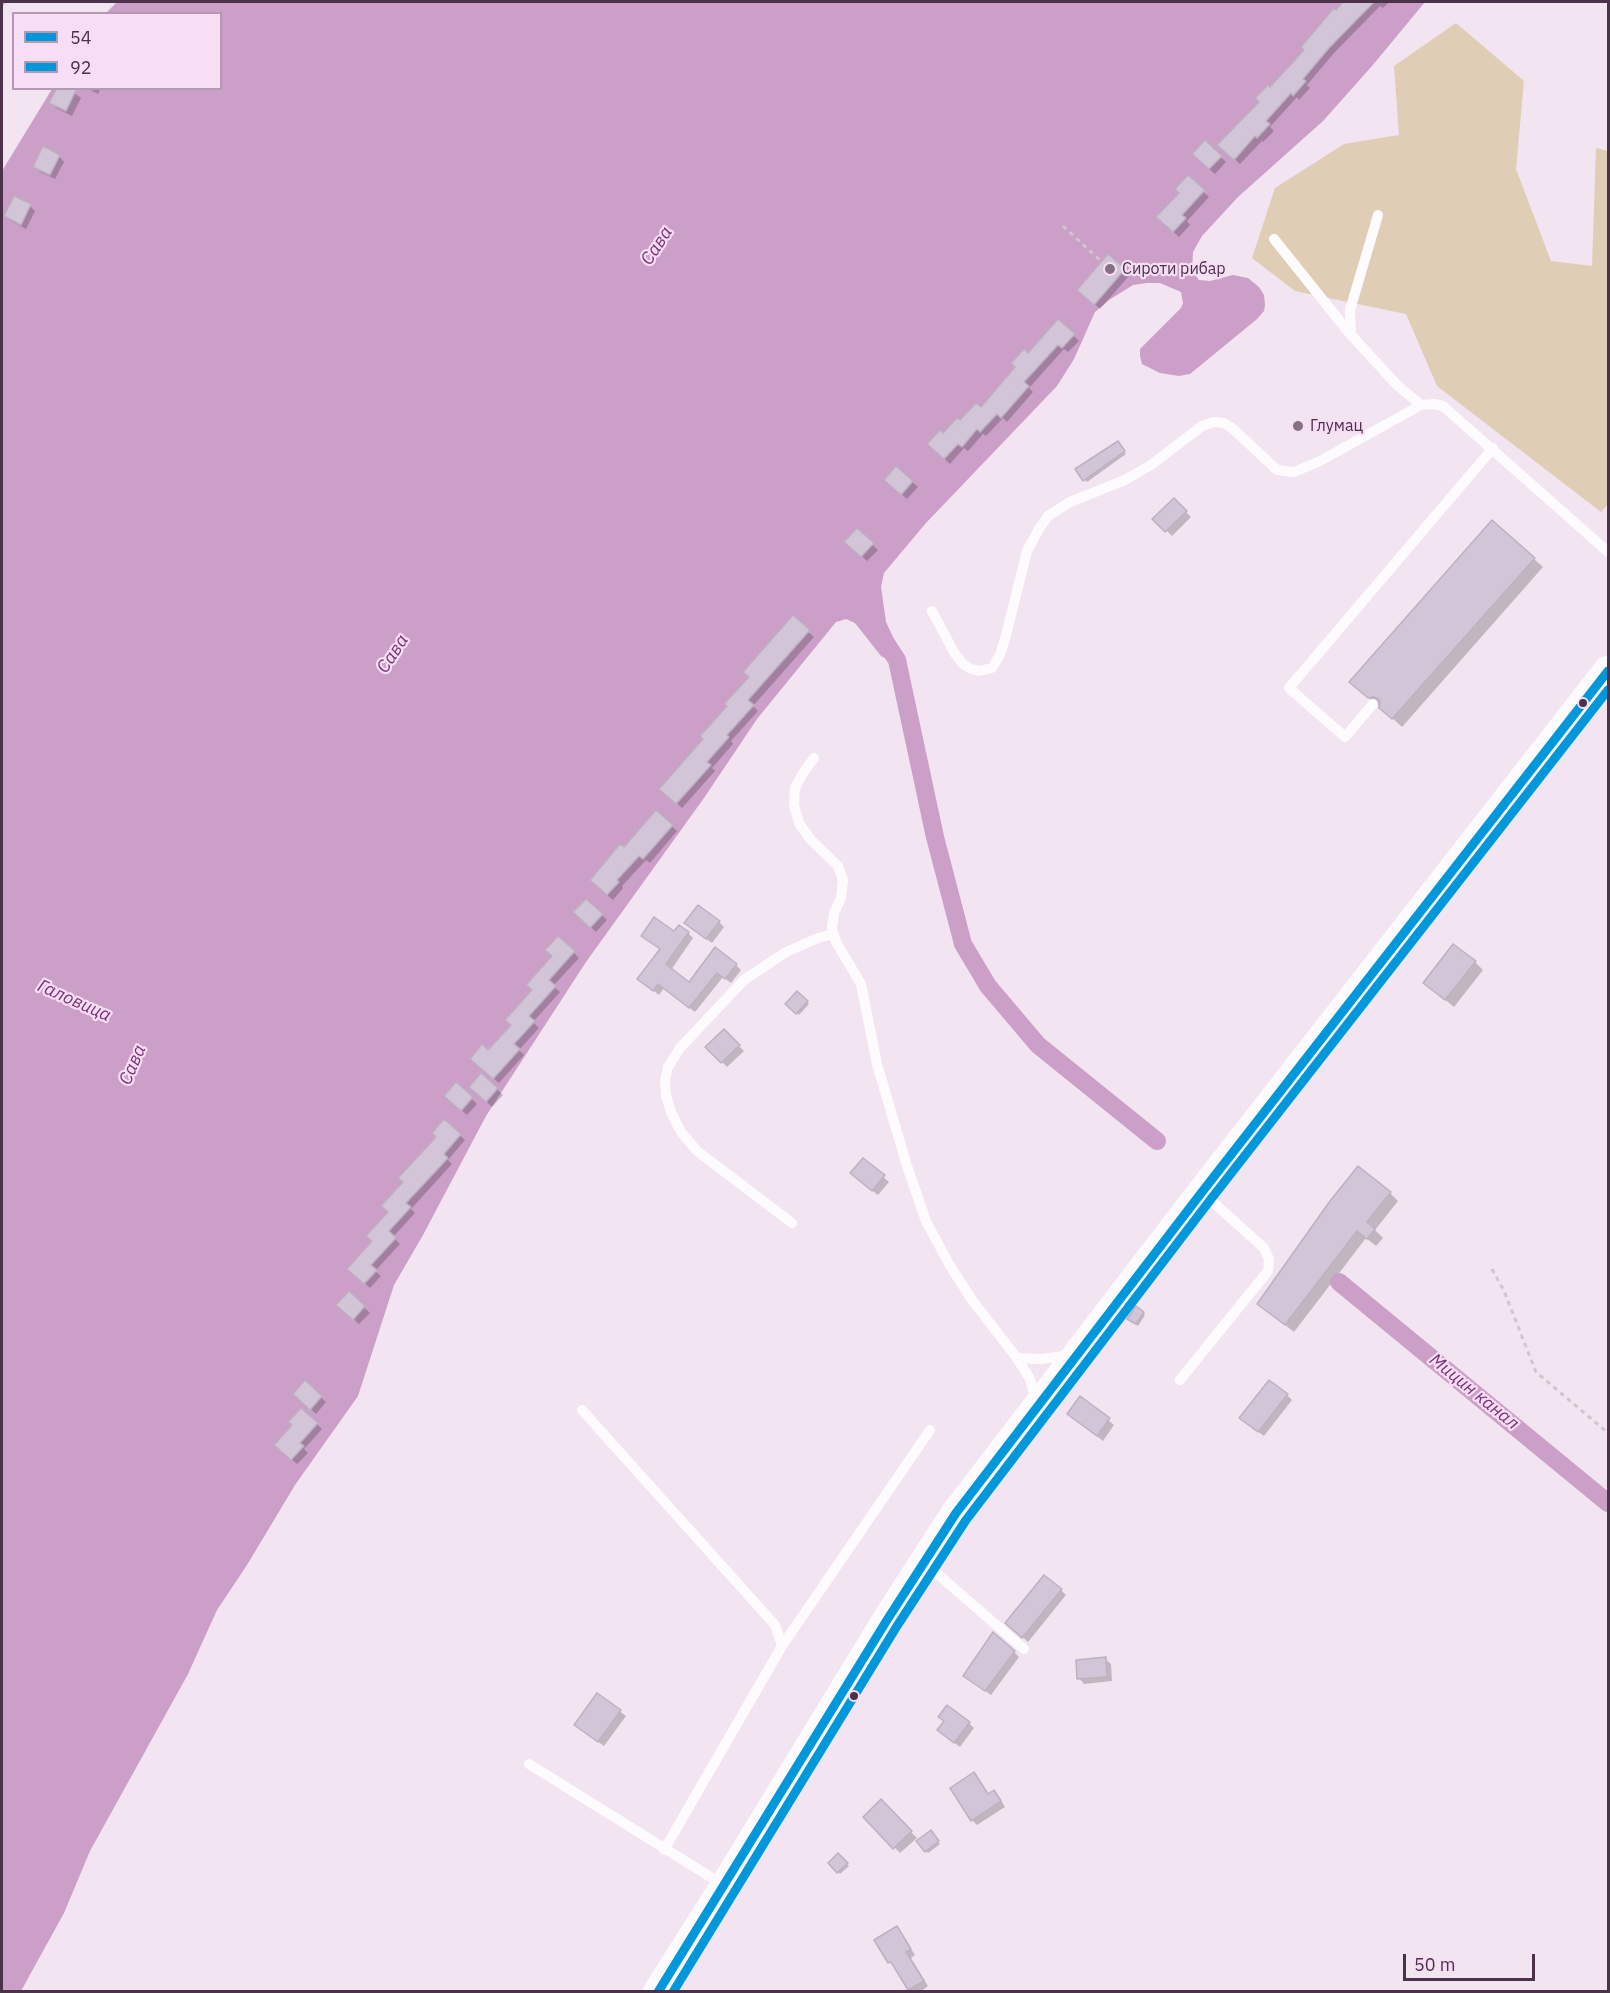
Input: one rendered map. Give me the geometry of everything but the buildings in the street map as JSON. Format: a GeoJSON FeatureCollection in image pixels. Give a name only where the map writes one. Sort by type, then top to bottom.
{"type":"FeatureCollection","features":[{"type":"Feature","properties":{"kind":"street"},"geometry":{"type":"LineString","coordinates":[[658,1992],[886,1620],[956,1513],[1202,1192],[1608,671]]}},
{"type":"Feature","properties":{"kind":"lane"},"geometry":{"type":"LineString","coordinates":[[1351,335],[1350,310],[1378,215]]}},
{"type":"Feature","properties":{"kind":"lane"},"geometry":{"type":"LineString","coordinates":[[1274,239],[1351,335],[1397,385],[1421,405]]}},
{"type":"Feature","properties":{"kind":"lane"},"geometry":{"type":"LineString","coordinates":[[932,611],[955,654],[963,664],[980,671],[992,668],[997,662],[1006,635],[1028,551],[1048,516],[1070,502],[1125,480],[1151,465],[1202,426],[1214,422],[1224,423],[1232,428],[1277,470],[1294,472],[1320,461],[1421,405],[1443,406],[1608,552]]}},
{"type":"Feature","properties":{"kind":"lane"},"geometry":{"type":"LineString","coordinates":[[1373,704],[1345,737],[1289,688],[1493,448]]}},
{"type":"Feature","properties":{"kind":"lane"},"geometry":{"type":"LineString","coordinates":[[814,758],[795,788],[794,805],[798,823],[838,866],[843,880],[841,898],[834,913],[832,928],[861,984],[877,1065],[926,1221],[972,1300],[1017,1358],[1030,1379],[1038,1406]]}},
{"type":"Feature","properties":{"kind":"lane"},"geometry":{"type":"LineString","coordinates":[[792,1222],[697,1151],[681,1132],[671,1112],[665,1080],[668,1067],[680,1048],[744,980],[786,952],[818,938],[834,934]]}},
{"type":"Feature","properties":{"kind":"lane"},"geometry":{"type":"LineString","coordinates":[[1180,1380],[1268,1271],[1269,1259],[1264,1248],[1202,1192]]}},
{"type":"Feature","properties":{"kind":"lane"},"geometry":{"type":"LineString","coordinates":[[1017,1358],[1041,1359],[1077,1354]]}},
{"type":"Feature","properties":{"kind":"lane"},"geometry":{"type":"LineString","coordinates":[[582,1410],[775,1625],[783,1646]]}},
{"type":"Feature","properties":{"kind":"lane"},"geometry":{"type":"LineString","coordinates":[[664,1850],[783,1646],[930,1430]]}},
{"type":"Feature","properties":{"kind":"lane"},"geometry":{"type":"LineString","coordinates":[[924,1562],[1024,1649]]}},
{"type":"Feature","properties":{"kind":"lane"},"geometry":{"type":"LineString","coordinates":[[529,1764],[725,1886]]}},
{"type":"Feature","properties":{"kind":"path"},"geometry":{"type":"LineString","coordinates":[[2,5],[5,2]]}},
{"type":"Feature","properties":{"kind":"path"},"geometry":{"type":"LineString","coordinates":[[1064,226],[1101,261]]}},
{"type":"Feature","properties":{"kind":"path"},"geometry":{"type":"LineString","coordinates":[[1492,1269],[1504,1291],[1536,1371],[1608,1433]]}},
{"type":"Feature","properties":{"kind":"shaded area"},"geometry":{"type":"Polygon","coordinates":[[[1456,23],[1524,81],[1516,169],[1551,261],[1592,266],[1596,148],[1608,151],[1608,504],[1601,512],[1437,386],[1406,314],[1295,291],[1252,258],[1275,188],[1344,144],[1399,135],[1394,66],[1456,23]]]}},
{"type":"Feature","properties":{"kind":"water"},"geometry":{"type":"Polygon","coordinates":[[[117,2],[1425,2],[1323,121],[1238,197],[1202,236],[1193,252],[1192,271],[1199,280],[1210,281],[1233,275],[1248,278],[1259,287],[1264,295],[1265,305],[1264,311],[1257,319],[1190,374],[1179,376],[1160,373],[1142,364],[1140,349],[1181,308],[1183,303],[1181,292],[1160,283],[1147,283],[1133,285],[1109,300],[1095,312],[1074,359],[1057,386],[926,523],[884,573],[881,587],[886,622],[898,653],[897,660],[893,662],[881,656],[855,623],[846,619],[836,622],[757,719],[704,798],[586,962],[486,1116],[394,1285],[358,1396],[295,1485],[217,1610],[188,1674],[90,1851],[64,1913],[21,1991],[2,1992],[2,171],[51,90],[222,90],[222,12],[107,12],[117,2]]]}},
{"type":"Feature","properties":{"kind":"waterway"},"geometry":{"type":"LineString","coordinates":[[884,640],[897,660],[935,837],[963,944],[988,986],[1038,1045],[1157,1141]]}},
{"type":"Feature","properties":{"kind":"waterway","name":"Мицин канал"},"geometry":{"type":"LineString","coordinates":[[1339,1282],[1608,1503]]}},
{"type":"Feature","properties":{"kind":"transit line","name":"54"},"geometry":{"type":"LineString","coordinates":[[658,1992],[887,1620],[956,1513],[1202,1192],[1608,671]]}},
{"type":"Feature","properties":{"kind":"transit line","name":"92"},"geometry":{"type":"LineString","coordinates":[[673,1992],[897,1626],[966,1520],[1211,1199],[1608,690]]}},
{"type":"Feature","properties":{"kind":"place","name":"Сироти рибар"},"geometry":{"type":"Point","coordinates":[1110,269]}},
{"type":"Feature","properties":{"kind":"place","name":"Глумац"},"geometry":{"type":"Point","coordinates":[1298,426]}},
{"type":"Feature","properties":{"kind":"water label","name":"Сава"},"geometry":{"type":"Point","coordinates":[657,246]}},
{"type":"Feature","properties":{"kind":"water label","name":"Сава"},"geometry":{"type":"Point","coordinates":[393,654]}},
{"type":"Feature","properties":{"kind":"water label","name":"Галовица"},"geometry":{"type":"Point","coordinates":[74,1001]}},
{"type":"Feature","properties":{"kind":"water label","name":"Сава"},"geometry":{"type":"Point","coordinates":[133,1065]}}]}
